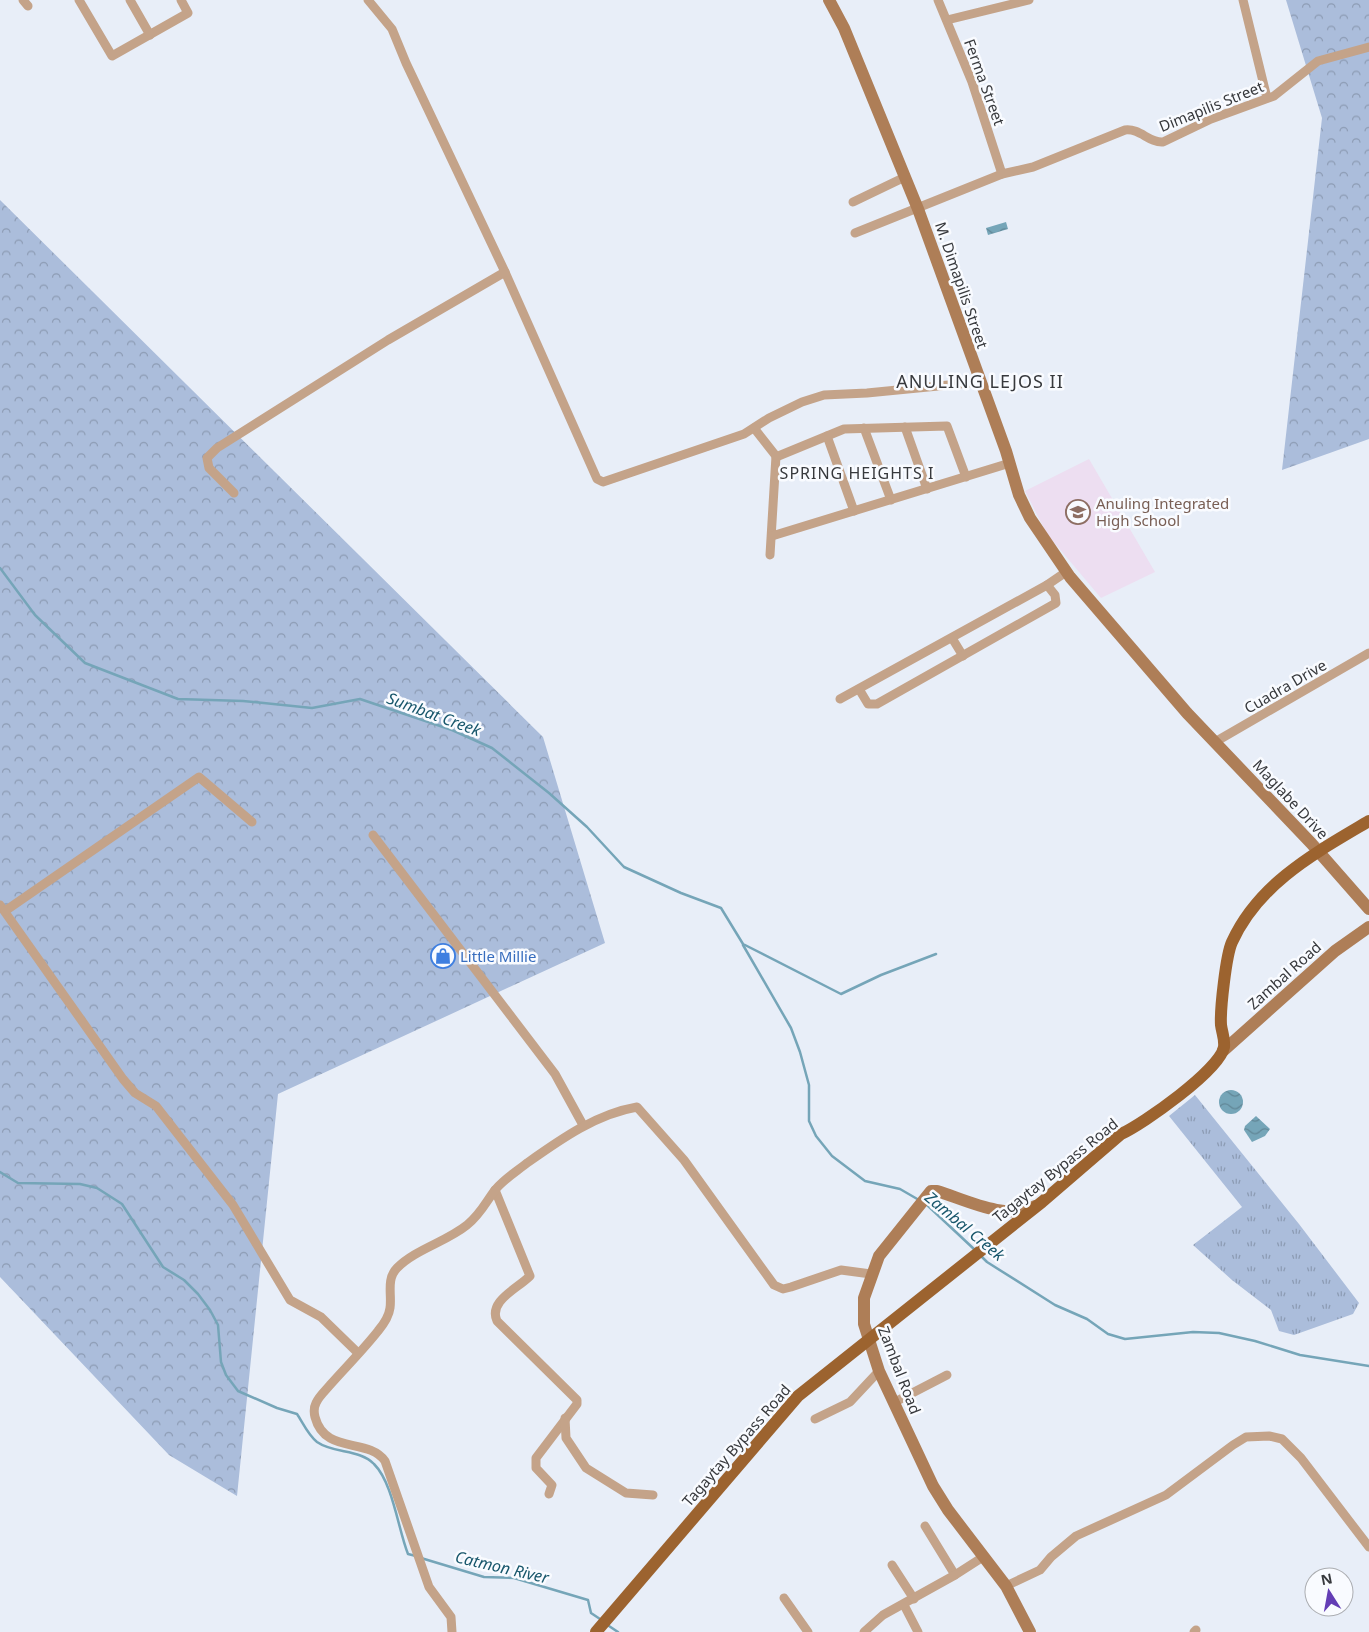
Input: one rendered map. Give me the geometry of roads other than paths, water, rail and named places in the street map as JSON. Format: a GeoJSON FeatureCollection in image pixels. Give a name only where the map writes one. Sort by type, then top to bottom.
{"type":"FeatureCollection","features":[{"type":"Feature","properties":{"kind":"main road","name":"M. Dimapilis Street"},"geometry":{"type":"LineString","coordinates":[[829,0],[844,28],[918,209],[979,382],[1030,518],[1066,572],[1187,713]]}},
{"type":"Feature","properties":{"kind":"main road","name":"Maglabe Drive"},"geometry":{"type":"LineString","coordinates":[[1187,713],[1318,851],[1369,909]]}},
{"type":"Feature","properties":{"kind":"main road"},"geometry":{"type":"LineString","coordinates":[[1223,1051],[1221,1024],[1230,944],[1274,883],[1318,851],[1369,821]]}},
{"type":"Feature","properties":{"kind":"main road","name":"Zambal Road"},"geometry":{"type":"LineString","coordinates":[[1223,1051],[1335,951],[1369,927]]}},
{"type":"Feature","properties":{"kind":"main road","name":"Tagaytay Bypass Road"},"geometry":{"type":"LineString","coordinates":[[596,1632],[792,1402],[1004,1233],[1121,1134],[1137,1127],[1196,1081],[1216,1064],[1223,1051]]}},
{"type":"Feature","properties":{"kind":"main road","name":"Zambal Road"},"geometry":{"type":"LineString","coordinates":[[1030,1632],[1006,1586],[933,1486],[879,1371],[869,1341],[863,1308],[871,1274],[883,1250],[921,1202],[936,1190],[987,1207],[1015,1211],[1026,1210],[1042,1202]]}},
{"type":"Feature","properties":{"kind":"street"},"geometry":{"type":"LineString","coordinates":[[79,0],[112,56],[188,13],[181,0]]}},
{"type":"Feature","properties":{"kind":"street"},"geometry":{"type":"LineString","coordinates":[[130,0],[150,35]]}},
{"type":"Feature","properties":{"kind":"street"},"geometry":{"type":"LineString","coordinates":[[368,0],[392,29],[406,63],[505,272],[597,479],[603,482],[715,445],[754,428],[802,402],[824,395],[867,393],[979,382]]}},
{"type":"Feature","properties":{"kind":"street","name":"Ferma Street"},"geometry":{"type":"LineString","coordinates":[[938,0],[972,82],[1002,174]]}},
{"type":"Feature","properties":{"kind":"street"},"geometry":{"type":"LineString","coordinates":[[947,20],[1029,0]]}},
{"type":"Feature","properties":{"kind":"street"},"geometry":{"type":"LineString","coordinates":[[1243,0],[1267,98]]}},
{"type":"Feature","properties":{"kind":"street","name":"Dimapilis Street"},"geometry":{"type":"LineString","coordinates":[[855,233],[1002,174],[1033,167],[1125,130],[1133,129],[1157,143],[1163,142],[1211,119],[1274,96],[1318,61],[1369,47]]}},
{"type":"Feature","properties":{"kind":"street"},"geometry":{"type":"LineString","coordinates":[[853,202],[905,177]]}},
{"type":"Feature","properties":{"kind":"street"},"geometry":{"type":"LineString","coordinates":[[234,493],[209,468],[207,463],[207,458],[217,448],[388,340],[505,272]]}},
{"type":"Feature","properties":{"kind":"street"},"geometry":{"type":"LineString","coordinates":[[776,457],[844,429],[946,426],[966,477]]}},
{"type":"Feature","properties":{"kind":"street"},"geometry":{"type":"LineString","coordinates":[[904,427],[927,489]]}},
{"type":"Feature","properties":{"kind":"street"},"geometry":{"type":"LineString","coordinates":[[754,428],[776,457],[770,555]]}},
{"type":"Feature","properties":{"kind":"street"},"geometry":{"type":"LineString","coordinates":[[864,428],[891,500]]}},
{"type":"Feature","properties":{"kind":"street"},"geometry":{"type":"LineString","coordinates":[[827,436],[854,511]]}},
{"type":"Feature","properties":{"kind":"street"},"geometry":{"type":"LineString","coordinates":[[772,536],[1010,463]]}},
{"type":"Feature","properties":{"kind":"street"},"geometry":{"type":"LineString","coordinates":[[840,699],[1047,585],[1066,572]]}},
{"type":"Feature","properties":{"kind":"street"},"geometry":{"type":"LineString","coordinates":[[859,689],[868,704],[877,704],[1056,603],[1055,595],[1047,585]]}},
{"type":"Feature","properties":{"kind":"street"},"geometry":{"type":"LineString","coordinates":[[952,638],[963,656]]}},
{"type":"Feature","properties":{"kind":"street","name":"Cuadra Drive"},"geometry":{"type":"LineString","coordinates":[[1214,742],[1369,653]]}},
{"type":"Feature","properties":{"kind":"street"},"geometry":{"type":"LineString","coordinates":[[252,822],[199,777],[2,908],[123,1079],[135,1093],[156,1106],[233,1205],[290,1300],[321,1317],[358,1353]]}},
{"type":"Feature","properties":{"kind":"street"},"geometry":{"type":"LineString","coordinates":[[373,835],[555,1074],[583,1125]]}},
{"type":"Feature","properties":{"kind":"street"},"geometry":{"type":"LineString","coordinates":[[452,1632],[451,1617],[434,1596],[414,1546],[388,1468],[381,1455],[370,1449],[340,1443],[330,1438],[321,1429],[315,1418],[316,1402],[387,1317],[390,1307],[391,1276],[395,1270],[470,1223],[485,1208],[495,1190],[512,1174],[583,1125],[625,1109],[637,1107],[684,1160],[774,1286],[778,1288],[791,1287],[841,1270],[871,1274]]}},
{"type":"Feature","properties":{"kind":"street"},"geometry":{"type":"LineString","coordinates":[[495,1190],[530,1276],[496,1304],[493,1313],[496,1321],[576,1398],[577,1404],[538,1453],[535,1463],[536,1468],[552,1484],[549,1494]]}},
{"type":"Feature","properties":{"kind":"street"},"geometry":{"type":"LineString","coordinates":[[814,1419],[850,1402],[879,1371]]}},
{"type":"Feature","properties":{"kind":"street"},"geometry":{"type":"LineString","coordinates":[[893,1403],[948,1374]]}},
{"type":"Feature","properties":{"kind":"street"},"geometry":{"type":"LineString","coordinates":[[566,1418],[566,1438],[586,1468],[626,1493],[653,1495]]}},
{"type":"Feature","properties":{"kind":"street"},"geometry":{"type":"LineString","coordinates":[[1006,1586],[1040,1570],[1051,1556],[1076,1536],[1166,1495],[1233,1444],[1246,1438],[1269,1436],[1282,1439],[1301,1458],[1369,1547]]}},
{"type":"Feature","properties":{"kind":"street"},"geometry":{"type":"LineString","coordinates":[[925,1526],[955,1575]]}},
{"type":"Feature","properties":{"kind":"street"},"geometry":{"type":"LineString","coordinates":[[864,1632],[883,1615],[955,1575],[983,1556]]}},
{"type":"Feature","properties":{"kind":"street"},"geometry":{"type":"LineString","coordinates":[[892,1565],[914,1599]]}},
{"type":"Feature","properties":{"kind":"street"},"geometry":{"type":"LineString","coordinates":[[784,1598],[808,1632]]}},
{"type":"Feature","properties":{"kind":"street"},"geometry":{"type":"LineString","coordinates":[[904,1605],[918,1632]]}},
{"type":"Feature","properties":{"kind":"water"},"geometry":{"type":"Polygon","coordinates":[[[1006,222],[1008,229],[988,235],[986,228],[1006,222]]]}},
{"type":"Feature","properties":{"kind":"water"},"geometry":{"type":"Polygon","coordinates":[[[1231,1090],[1240,1093],[1243,1102],[1240,1111],[1231,1114],[1222,1111],[1219,1102],[1222,1093],[1231,1090]]]}},
{"type":"Feature","properties":{"kind":"water"},"geometry":{"type":"Polygon","coordinates":[[[1256,1116],[1270,1129],[1265,1136],[1252,1142],[1244,1130],[1245,1126],[1256,1116]]]}},
{"type":"Feature","properties":{"kind":"waterway","name":"Sumbat Creek"},"geometry":{"type":"LineString","coordinates":[[0,568],[35,615],[85,663],[178,699],[243,701],[312,708],[360,699],[452,730],[492,748],[549,793],[587,827],[624,867],[681,893],[721,908],[743,944],[841,994],[881,975],[936,954]]}},
{"type":"Feature","properties":{"kind":"waterway","name":"Zambal Creek"},"geometry":{"type":"LineString","coordinates":[[743,945],[791,1028],[809,1085],[809,1121],[816,1136],[832,1156],[865,1181],[900,1189],[919,1200]]}},
{"type":"Feature","properties":{"kind":"waterway","name":"Catmon River"},"geometry":{"type":"LineString","coordinates":[[0,1172],[18,1183],[80,1184],[97,1188],[122,1204],[163,1267],[184,1280],[210,1310],[218,1325],[221,1362],[226,1375],[238,1391],[277,1408],[297,1414],[311,1436],[324,1446],[362,1456],[374,1464],[381,1472],[386,1483],[408,1554],[416,1556]]}},
{"type":"Feature","properties":{"kind":"waterway","name":"Zambal Creek"},"geometry":{"type":"LineString","coordinates":[[926,1204],[975,1250]]}},
{"type":"Feature","properties":{"kind":"waterway","name":"Zambal Creek"},"geometry":{"type":"LineString","coordinates":[[981,1256],[987,1262],[1055,1305],[1087,1319],[1108,1334],[1125,1339],[1193,1332],[1219,1333],[1255,1341],[1300,1355],[1369,1366]]}},
{"type":"Feature","properties":{"kind":"waterway","name":"Catmon River"},"geometry":{"type":"LineString","coordinates":[[421,1558],[484,1577],[514,1578],[588,1600],[591,1613],[600,1619]]}},
{"type":"Feature","properties":{"kind":"waterway","name":"Catmon River"},"geometry":{"type":"LineString","coordinates":[[606,1624],[618,1632]]}},
{"type":"Feature","properties":{"kind":"place","name":"Anuling Integrated High School"},"geometry":{"type":"Point","coordinates":[1078,512]}},
{"type":"Feature","properties":{"kind":"place","name":"Little Millie"},"geometry":{"type":"Point","coordinates":[443,956]}},
{"type":"Feature","properties":{"kind":"district","name":"ANULING LEJOS II"},"geometry":{"type":"Point","coordinates":[980,381]}},
{"type":"Feature","properties":{"kind":"district","name":"SPRING HEIGHTS I"},"geometry":{"type":"Point","coordinates":[857,473]}}]}
